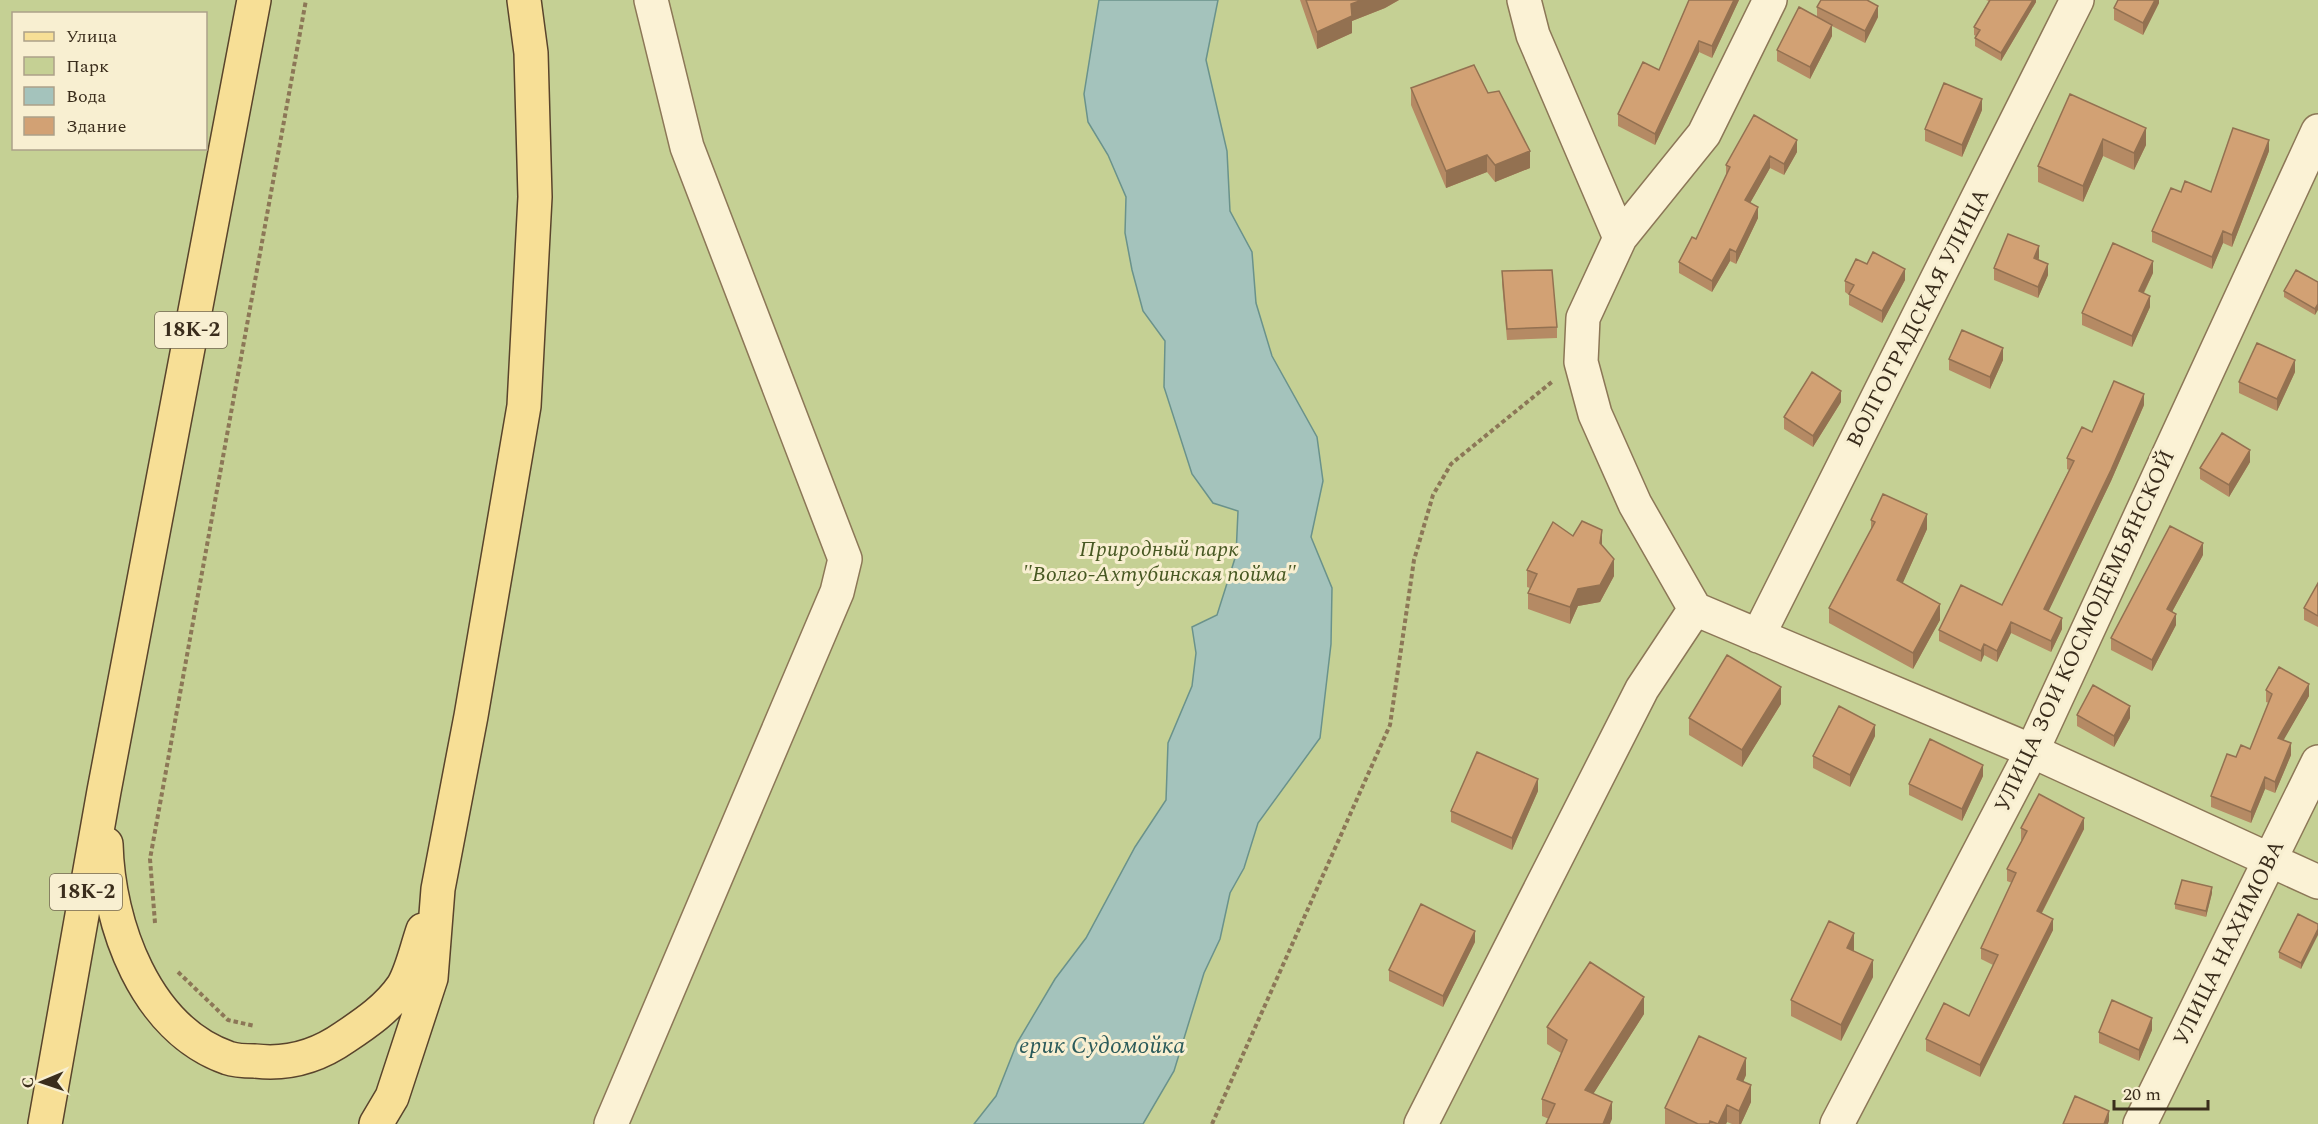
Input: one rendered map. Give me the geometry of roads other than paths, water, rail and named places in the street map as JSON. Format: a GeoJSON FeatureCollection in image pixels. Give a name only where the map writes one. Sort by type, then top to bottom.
{"type":"FeatureCollection","features":[{"type":"Feature","properties":{"kind":"main road","name":"18К-2"},"geometry":{"type":"LineString","coordinates":[[45,1124],[104,791],[254,0]]}},
{"type":"Feature","properties":{"kind":"main road"},"geometry":{"type":"LineString","coordinates":[[376,1124],[392,1097],[431,978],[438,889],[471,716],[524,406],[535,197],[531,53],[524,0]]}},
{"type":"Feature","properties":{"kind":"main road"},"geometry":{"type":"LineString","coordinates":[[104,791],[107,873],[121,935],[138,973],[161,1009],[196,1041],[229,1059],[276,1064],[324,1052],[374,1018],[403,985],[438,889]]}},
{"type":"Feature","properties":{"kind":"street"},"geometry":{"type":"LineString","coordinates":[[611,1124],[837,592],[845,559],[687,147],[651,0]]}},
{"type":"Feature","properties":{"kind":"street"},"geometry":{"type":"LineString","coordinates":[[1524,0],[1533,35],[1620,238]]}},
{"type":"Feature","properties":{"kind":"street"},"geometry":{"type":"LineString","coordinates":[[1770,0],[1704,134],[1620,238],[1597,283],[1583,318],[1581,362],[1595,414],[1635,504],[1695,609],[2032,751],[2318,882]]}},
{"type":"Feature","properties":{"kind":"street","name":"ВОЛГОГРАДСКАЯ УЛИЦА"},"geometry":{"type":"LineString","coordinates":[[1758,636],[2077,0]]}},
{"type":"Feature","properties":{"kind":"street","name":"УЛИЦА ЗОИ КОСМОДЕМЬЯНСКОЙ"},"geometry":{"type":"LineString","coordinates":[[1837,1124],[2032,751],[2318,131]]}},
{"type":"Feature","properties":{"kind":"street"},"geometry":{"type":"LineString","coordinates":[[1421,1124],[1642,689],[1695,609]]}},
{"type":"Feature","properties":{"kind":"street","name":"УЛИЦА НАХИМОВА"},"geometry":{"type":"LineString","coordinates":[[2140,1124],[2318,762]]}},
{"type":"Feature","properties":{"kind":"water","name":"ерик Судомойка"},"geometry":{"type":"Polygon","coordinates":[[[1099,0],[1218,0],[1206,60],[1227,151],[1230,211],[1252,252],[1256,303],[1272,356],[1317,437],[1323,481],[1311,537],[1332,588],[1331,644],[1320,738],[1258,823],[1244,868],[1230,893],[1220,939],[1204,973],[1174,1071],[1143,1124],[974,1124],[996,1096],[1017,1043],[1055,979],[1086,938],[1135,847],[1166,800],[1168,743],[1192,686],[1196,653],[1192,627],[1217,615],[1236,555],[1238,511],[1213,503],[1192,474],[1164,387],[1165,341],[1143,311],[1132,270],[1125,233],[1126,197],[1108,155],[1088,122],[1084,94],[1099,0]]]}},
{"type":"Feature","properties":{"kind":"park label","name":"Природный парк \"Волго-Ахтубинская пойма\""},"geometry":{"type":"Point","coordinates":[1159,562]}}]}
